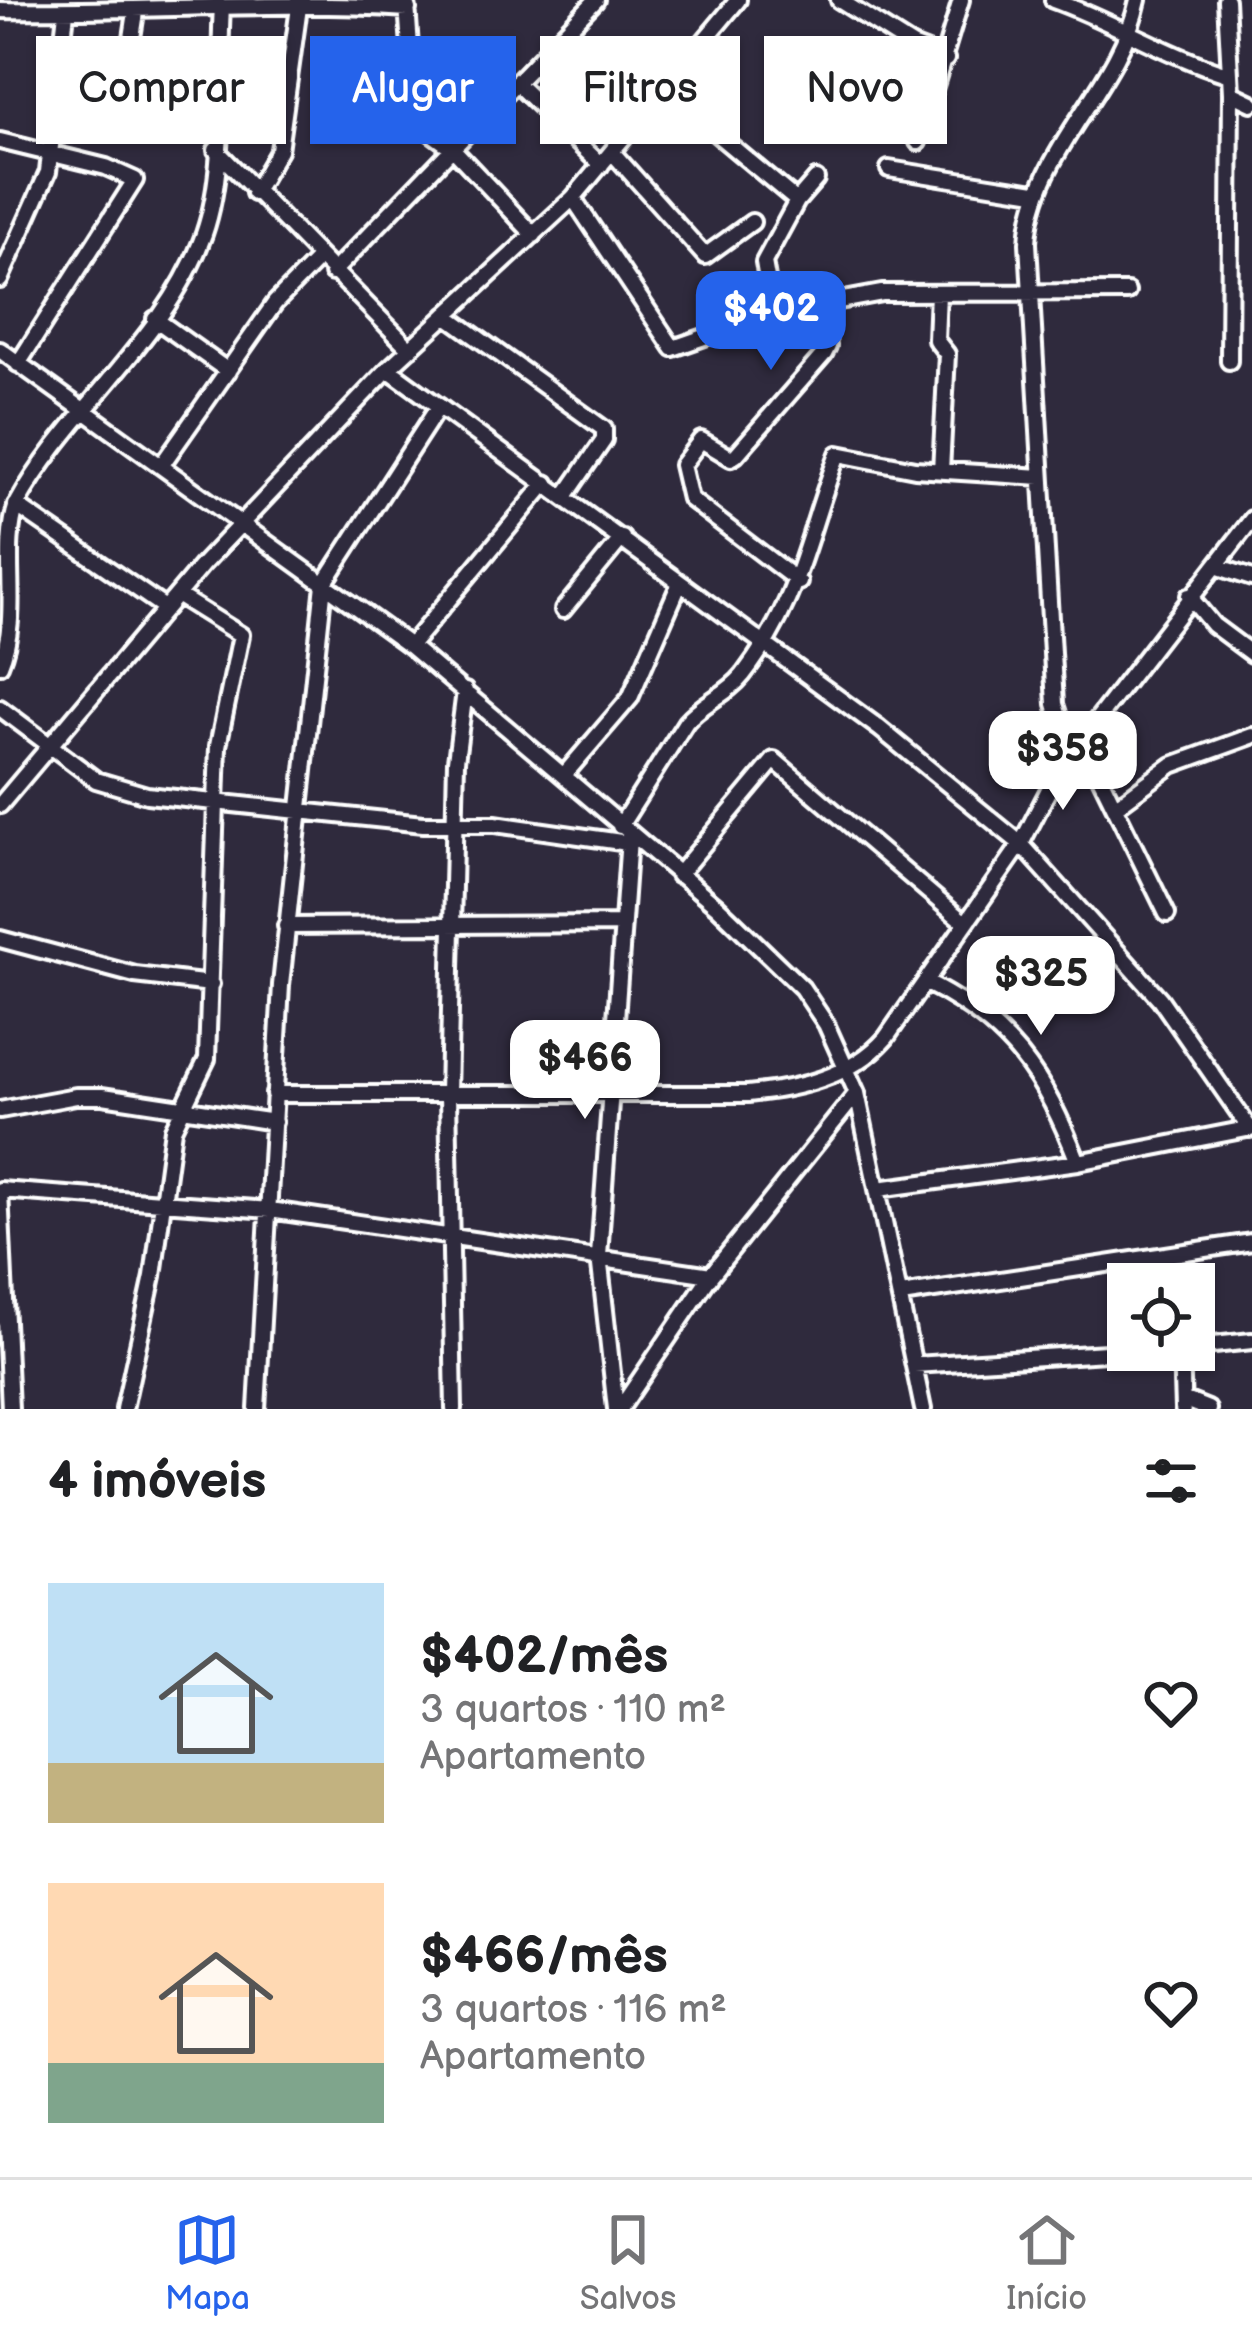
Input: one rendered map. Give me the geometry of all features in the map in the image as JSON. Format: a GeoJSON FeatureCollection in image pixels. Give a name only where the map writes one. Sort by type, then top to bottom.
{"type":"FeatureCollection","features":[{"type":"Feature","properties":{"kind":"street"},"geometry":{"type":"LineString","coordinates":[[254,194],[284,130],[300,0]]}},
{"type":"Feature","properties":{"kind":"street"},"geometry":{"type":"LineString","coordinates":[[0,10],[136,12],[300,0],[408,4],[415,121],[452,148],[534,235]]}},
{"type":"Feature","properties":{"kind":"street"},"geometry":{"type":"LineString","coordinates":[[332,273],[596,0]]}},
{"type":"Feature","properties":{"kind":"street"},"geometry":{"type":"LineString","coordinates":[[708,36],[738,0]]}},
{"type":"Feature","properties":{"kind":"street"},"geometry":{"type":"LineString","coordinates":[[839,0],[896,36]]}},
{"type":"Feature","properties":{"kind":"street"},"geometry":{"type":"LineString","coordinates":[[947,55],[961,0]]}},
{"type":"Feature","properties":{"kind":"street"},"geometry":{"type":"LineString","coordinates":[[1053,0],[1132,31],[1161,51],[1227,74]]}},
{"type":"Feature","properties":{"kind":"street"},"geometry":{"type":"LineString","coordinates":[[1138,0],[1132,31],[1115,67],[1035,192],[1028,243],[1055,704],[1062,726],[1080,746],[1115,807],[1167,914]]}},
{"type":"Feature","properties":{"kind":"street"},"geometry":{"type":"LineString","coordinates":[[1226,0],[1231,93],[1229,361]]}},
{"type":"Feature","properties":{"kind":"street"},"geometry":{"type":"LineString","coordinates":[[0,664],[9,633],[5,547],[16,505],[155,319],[203,237],[216,150],[222,7]]}},
{"type":"Feature","properties":{"kind":"street"},"geometry":{"type":"LineString","coordinates":[[0,280],[53,153],[66,11]]}},
{"type":"Feature","properties":{"kind":"street"},"geometry":{"type":"LineString","coordinates":[[132,36],[136,12]]}},
{"type":"Feature","properties":{"kind":"street"},"geometry":{"type":"LineString","coordinates":[[518,85],[601,165]]}},
{"type":"Feature","properties":{"kind":"street"},"geometry":{"type":"LineString","coordinates":[[1231,93],[1252,103]]}},
{"type":"Feature","properties":{"kind":"street"},"geometry":{"type":"LineString","coordinates":[[0,141],[135,180],[18,364]]}},
{"type":"Feature","properties":{"kind":"street"},"geometry":{"type":"LineString","coordinates":[[0,805],[242,523],[388,370],[573,198],[619,144]]}},
{"type":"Feature","properties":{"kind":"street"},"geometry":{"type":"LineString","coordinates":[[729,144],[797,201]]}},
{"type":"Feature","properties":{"kind":"street"},"geometry":{"type":"LineString","coordinates":[[216,150],[410,349]]}},
{"type":"Feature","properties":{"kind":"street"},"geometry":{"type":"LineString","coordinates":[[612,152],[705,256],[752,221]]}},
{"type":"Feature","properties":{"kind":"street"},"geometry":{"type":"LineString","coordinates":[[890,169],[1035,192]]}},
{"type":"Feature","properties":{"kind":"street"},"geometry":{"type":"LineString","coordinates":[[773,313],[764,262],[797,201],[816,179]]}},
{"type":"Feature","properties":{"kind":"street"},"geometry":{"type":"LineString","coordinates":[[573,198],[665,344],[680,347],[773,313],[882,293],[1127,292]]}},
{"type":"Feature","properties":{"kind":"street"},"geometry":{"type":"LineString","coordinates":[[163,463],[275,303],[319,258]]}},
{"type":"Feature","properties":{"kind":"street"},"geometry":{"type":"LineString","coordinates":[[938,293],[935,336],[946,354],[941,471]]}},
{"type":"Feature","properties":{"kind":"street"},"geometry":{"type":"LineString","coordinates":[[800,582],[690,500],[682,465],[701,440],[730,458],[736,455],[824,355],[828,346],[821,302]]}},
{"type":"Feature","properties":{"kind":"street"},"geometry":{"type":"LineString","coordinates":[[446,315],[604,429],[604,440],[566,495]]}},
{"type":"Feature","properties":{"kind":"street"},"geometry":{"type":"LineString","coordinates":[[155,319],[228,371]]}},
{"type":"Feature","properties":{"kind":"street"},"geometry":{"type":"LineString","coordinates":[[0,350],[163,463],[410,646],[768,951],[802,988],[857,1094],[922,1409]]}},
{"type":"Feature","properties":{"kind":"street"},"geometry":{"type":"LineString","coordinates":[[388,370],[566,495],[679,585],[880,728],[1022,844],[1160,999],[1251,1129],[1078,1162],[878,1190]]}},
{"type":"Feature","properties":{"kind":"street"},"geometry":{"type":"LineString","coordinates":[[257,1409],[286,926],[324,584],[439,406]]}},
{"type":"Feature","properties":{"kind":"street"},"geometry":{"type":"LineString","coordinates":[[618,1409],[599,1256],[626,834],[686,722],[731,688],[763,647],[800,582],[838,454],[941,471],[1041,477]]}},
{"type":"Feature","properties":{"kind":"street"},"geometry":{"type":"LineString","coordinates":[[410,646],[546,483]]}},
{"type":"Feature","properties":{"kind":"street"},"geometry":{"type":"LineString","coordinates":[[16,505],[165,608]]}},
{"type":"Feature","properties":{"kind":"street"},"geometry":{"type":"LineString","coordinates":[[274,1094],[610,1097],[762,1093],[847,1068],[876,1049],[1022,844],[1047,788],[1252,519]]}},
{"type":"Feature","properties":{"kind":"street"},"geometry":{"type":"LineString","coordinates":[[563,610],[622,538]]}},
{"type":"Feature","properties":{"kind":"street"},"geometry":{"type":"LineString","coordinates":[[1216,566],[1252,578]]}},
{"type":"Feature","properties":{"kind":"street"},"geometry":{"type":"LineString","coordinates":[[564,775],[630,698],[679,585]]}},
{"type":"Feature","properties":{"kind":"street"},"geometry":{"type":"LineString","coordinates":[[124,1409],[153,1276],[172,1129],[207,1059],[218,746],[241,631],[177,595]]}},
{"type":"Feature","properties":{"kind":"street"},"geometry":{"type":"LineString","coordinates":[[1189,596],[1213,625],[1252,654]]}},
{"type":"Feature","properties":{"kind":"street"},"geometry":{"type":"LineString","coordinates":[[454,1409],[447,1237],[448,1094],[458,727],[465,691]]}},
{"type":"Feature","properties":{"kind":"street"},"geometry":{"type":"LineString","coordinates":[[0,708],[73,765],[116,788],[456,825],[626,834]]}},
{"type":"Feature","properties":{"kind":"street"},"geometry":{"type":"LineString","coordinates":[[1115,807],[1172,766],[1252,736]]}},
{"type":"Feature","properties":{"kind":"street"},"geometry":{"type":"LineString","coordinates":[[678,875],[774,760],[965,923]]}},
{"type":"Feature","properties":{"kind":"street"},"geometry":{"type":"LineString","coordinates":[[286,926],[622,924]]}},
{"type":"Feature","properties":{"kind":"street"},"geometry":{"type":"LineString","coordinates":[[0,939],[135,975],[211,984]]}},
{"type":"Feature","properties":{"kind":"street"},"geometry":{"type":"LineString","coordinates":[[925,982],[977,1013],[1025,1058],[1057,1107],[1078,1162]]}},
{"type":"Feature","properties":{"kind":"street"},"geometry":{"type":"LineString","coordinates":[[618,1409],[711,1275],[857,1094]]}},
{"type":"Feature","properties":{"kind":"street"},"geometry":{"type":"LineString","coordinates":[[0,1110],[76,1096],[184,1106],[274,1123]]}},
{"type":"Feature","properties":{"kind":"street"},"geometry":{"type":"LineString","coordinates":[[10,1409],[0,1190],[270,1210],[711,1275]]}},
{"type":"Feature","properties":{"kind":"street"},"geometry":{"type":"LineString","coordinates":[[901,1295],[1252,1242]]}},
{"type":"Feature","properties":{"kind":"street"},"geometry":{"type":"LineString","coordinates":[[1215,1345],[1252,1341]]}},
{"type":"Feature","properties":{"kind":"street"},"geometry":{"type":"LineString","coordinates":[[914,1365],[1107,1353]]}},
{"type":"Feature","properties":{"kind":"street"},"geometry":{"type":"LineString","coordinates":[[1182,1371],[1183,1404],[1208,1409]]}}]}
